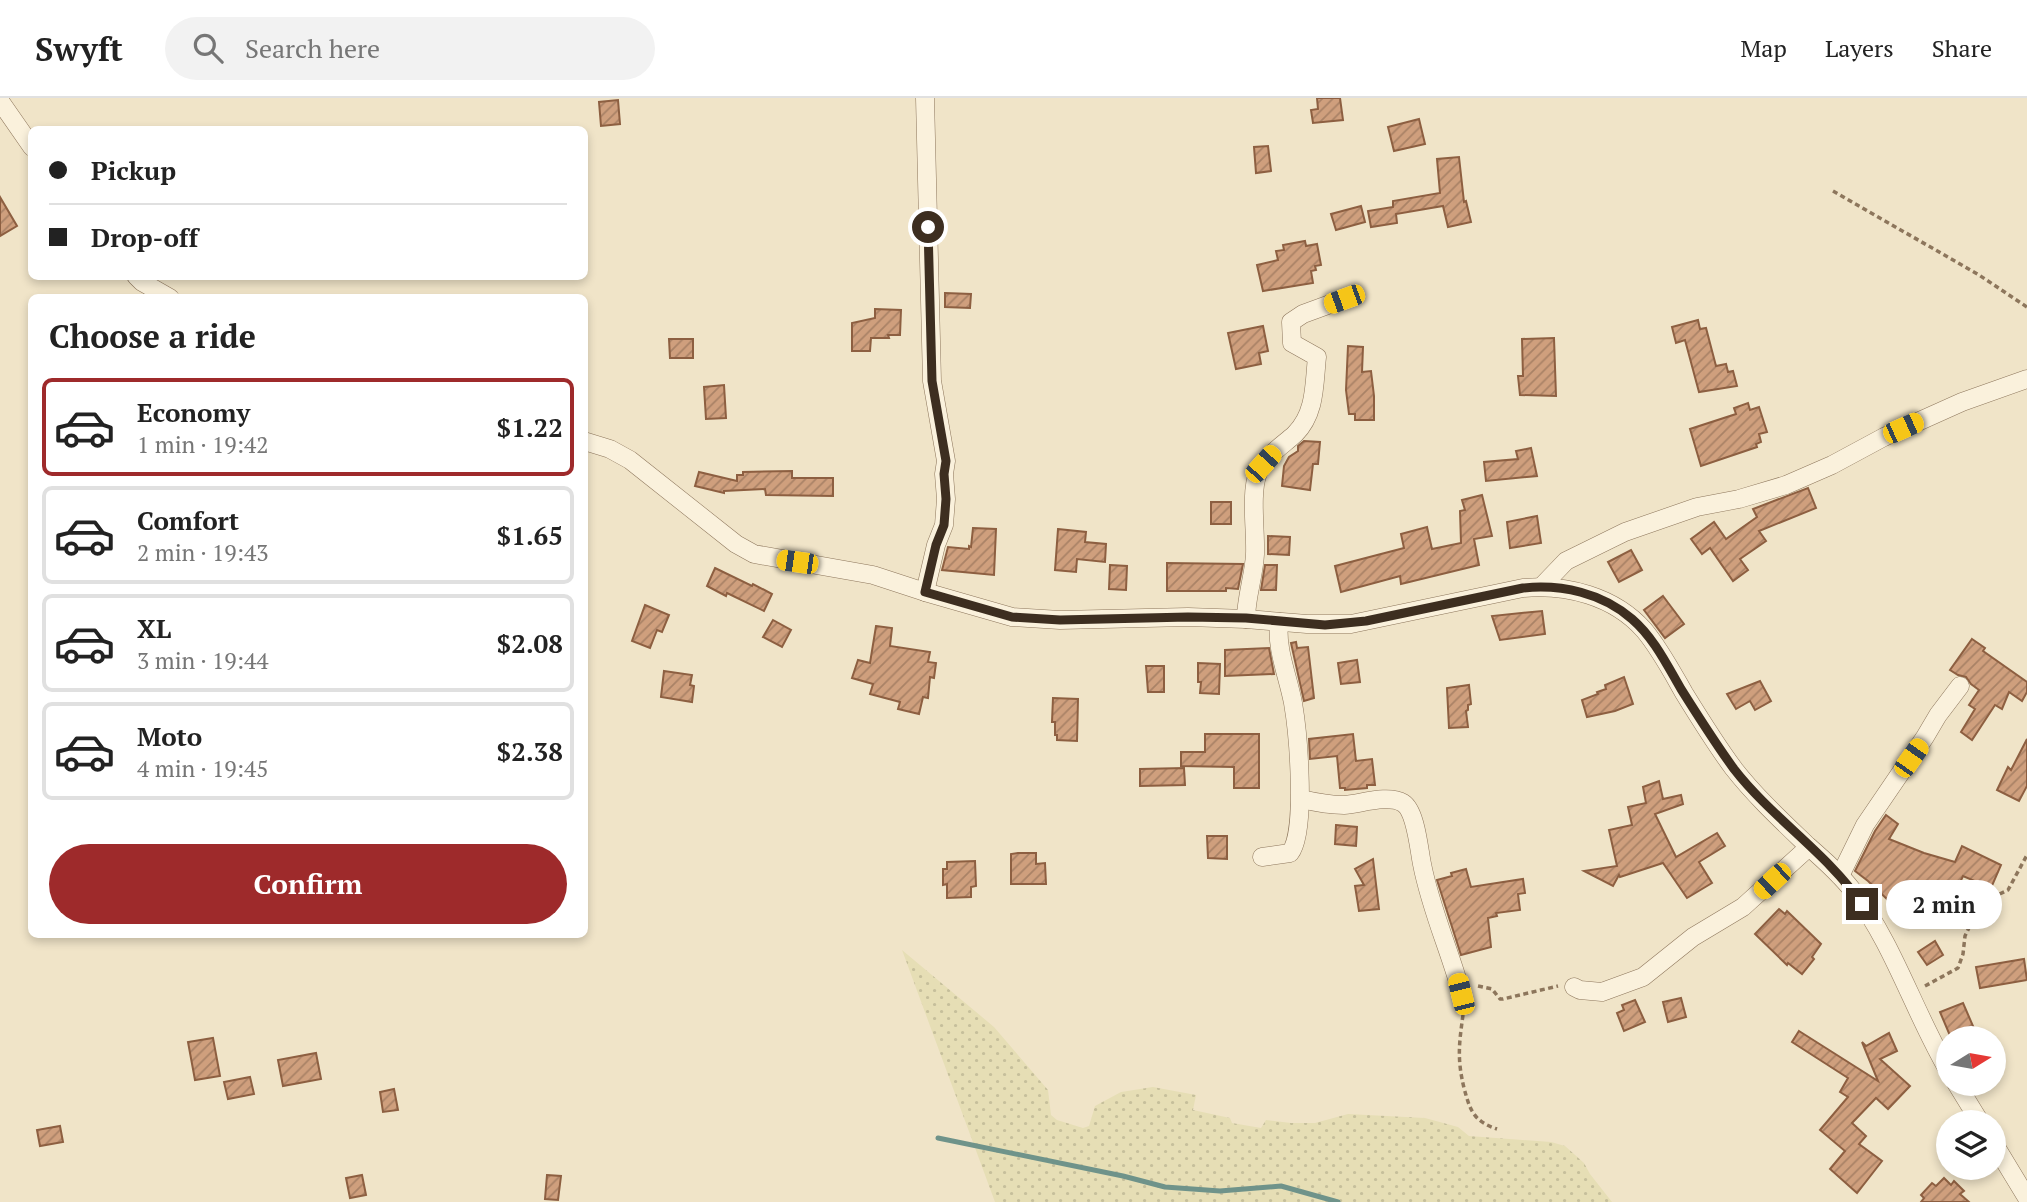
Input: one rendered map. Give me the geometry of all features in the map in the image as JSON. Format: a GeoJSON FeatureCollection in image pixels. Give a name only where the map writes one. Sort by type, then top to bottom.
{"type":"FeatureCollection","features":[{"type":"Feature","properties":{"kind":"street"},"geometry":{"type":"LineString","coordinates":[[925,98],[932,381],[946,461],[946,499],[944,525],[936,545],[925,592]]}},
{"type":"Feature","properties":{"kind":"street"},"geometry":{"type":"LineString","coordinates":[[0,101],[28,141]]}},
{"type":"Feature","properties":{"kind":"street"},"geometry":{"type":"LineString","coordinates":[[140,280],[163,294]]}},
{"type":"Feature","properties":{"kind":"street"},"geometry":{"type":"LineString","coordinates":[[1246,618],[1246,603],[1255,555],[1257,475],[1263,464],[1296,433],[1307,418],[1312,403],[1317,357],[1292,344],[1291,322],[1303,314],[1344,299]]}},
{"type":"Feature","properties":{"kind":"street"},"geometry":{"type":"LineString","coordinates":[[1542,586],[1566,561],[1625,532],[1697,507],[1739,499],[1786,485],[1962,402],[2027,379]]}},
{"type":"Feature","properties":{"kind":"street"},"geometry":{"type":"LineString","coordinates":[[588,442],[610,449],[630,460],[736,544],[754,554],[873,575],[1012,617],[1060,620],[1246,618],[1325,625],[1351,624],[1542,586],[1593,596],[1616,607],[1644,630],[1735,770],[1770,809],[1852,889],[1872,920],[1936,1047]]}},
{"type":"Feature","properties":{"kind":"street"},"geometry":{"type":"LineString","coordinates":[[1262,857],[1290,853],[1296,846],[1301,799],[1295,720],[1280,647],[1279,622]]}},
{"type":"Feature","properties":{"kind":"street"},"geometry":{"type":"LineString","coordinates":[[1840,876],[1865,825],[1938,715],[1961,686]]}},
{"type":"Feature","properties":{"kind":"street"},"geometry":{"type":"LineString","coordinates":[[1301,799],[1343,805],[1376,800],[1395,801],[1403,803],[1409,809],[1434,912],[1456,971],[1462,997]]}},
{"type":"Feature","properties":{"kind":"street"},"geometry":{"type":"LineString","coordinates":[[1574,987],[1602,992],[1643,977],[1693,937],[1743,908],[1809,847]]}},
{"type":"Feature","properties":{"kind":"street"},"geometry":{"type":"LineString","coordinates":[[2006,1155],[2020,1168],[2027,1198]]}},
{"type":"Feature","properties":{"kind":"path"},"geometry":{"type":"LineString","coordinates":[[1833,191],[1979,275],[2027,307]]}},
{"type":"Feature","properties":{"kind":"path"},"geometry":{"type":"LineString","coordinates":[[1909,995],[1958,968],[1965,936],[1976,913],[1983,902],[2008,890],[2027,855]]}},
{"type":"Feature","properties":{"kind":"path"},"geometry":{"type":"LineString","coordinates":[[1497,1129],[1478,1119],[1469,1109],[1458,1065],[1464,1007],[1462,997],[1472,987],[1480,985],[1494,990],[1500,999],[1558,986],[1574,987]]}},
{"type":"Feature","properties":{"kind":"shaded area"},"geometry":{"type":"Polygon","coordinates":[[[902,950],[994,1027],[1048,1090],[1051,1115],[1057,1120],[1083,1128],[1089,1126],[1095,1106],[1121,1092],[1153,1087],[1196,1095],[1193,1110],[1230,1118],[1232,1123],[1261,1128],[1266,1120],[1315,1123],[1348,1114],[1425,1118],[1458,1127],[1469,1136],[1551,1142],[1565,1146],[1584,1163],[1612,1202],[995,1202],[902,950]]]}},
{"type":"Feature","properties":{"kind":"building"},"geometry":{"type":"Polygon","coordinates":[[[1317,98],[1340,98],[1343,120],[1313,123],[1311,110],[1318,109],[1317,98]]]}},
{"type":"Feature","properties":{"kind":"building"},"geometry":{"type":"Polygon","coordinates":[[[618,100],[620,124],[601,126],[599,102],[618,100]]]}},
{"type":"Feature","properties":{"kind":"building"},"geometry":{"type":"Polygon","coordinates":[[[1419,119],[1425,144],[1394,151],[1388,127],[1419,119]]]}},
{"type":"Feature","properties":{"kind":"building"},"geometry":{"type":"Polygon","coordinates":[[[1268,146],[1271,171],[1256,173],[1254,147],[1268,146]]]}},
{"type":"Feature","properties":{"kind":"building"},"geometry":{"type":"Polygon","coordinates":[[[1459,157],[1464,202],[1466,201],[1471,222],[1448,227],[1443,206],[1396,214],[1397,223],[1371,227],[1368,211],[1393,207],[1393,201],[1440,193],[1437,159],[1459,157]]]}},
{"type":"Feature","properties":{"kind":"building"},"geometry":{"type":"Polygon","coordinates":[[[0,197],[17,226],[0,236],[0,197]]]}},
{"type":"Feature","properties":{"kind":"building"},"geometry":{"type":"Polygon","coordinates":[[[1361,206],[1365,222],[1336,230],[1331,214],[1361,206]]]}},
{"type":"Feature","properties":{"kind":"building"},"geometry":{"type":"Polygon","coordinates":[[[1305,241],[1306,246],[1317,244],[1321,265],[1315,266],[1316,270],[1311,271],[1313,283],[1263,291],[1257,265],[1278,260],[1276,251],[1284,250],[1283,245],[1305,241]]]}},
{"type":"Feature","properties":{"kind":"building"},"geometry":{"type":"Polygon","coordinates":[[[945,293],[971,294],[970,308],[945,307],[945,293]]]}},
{"type":"Feature","properties":{"kind":"building"},"geometry":{"type":"Polygon","coordinates":[[[875,309],[901,310],[900,335],[871,338],[870,351],[852,351],[852,323],[875,318],[875,309]]]}},
{"type":"Feature","properties":{"kind":"building"},"geometry":{"type":"Polygon","coordinates":[[[1698,320],[1700,329],[1706,328],[1716,366],[1726,364],[1728,372],[1733,371],[1737,386],[1699,392],[1685,340],[1676,343],[1672,327],[1698,320]]]}},
{"type":"Feature","properties":{"kind":"building"},"geometry":{"type":"Polygon","coordinates":[[[1263,326],[1268,351],[1259,353],[1261,364],[1236,369],[1228,333],[1263,326]]]}},
{"type":"Feature","properties":{"kind":"building"},"geometry":{"type":"Polygon","coordinates":[[[1554,338],[1556,396],[1520,395],[1518,376],[1523,376],[1522,339],[1554,338]]]}},
{"type":"Feature","properties":{"kind":"building"},"geometry":{"type":"Polygon","coordinates":[[[669,339],[693,339],[693,358],[670,358],[669,339]]]}},
{"type":"Feature","properties":{"kind":"building"},"geometry":{"type":"Polygon","coordinates":[[[1348,346],[1363,347],[1362,372],[1371,371],[1374,420],[1355,420],[1355,414],[1349,414],[1346,390],[1348,346]]]}},
{"type":"Feature","properties":{"kind":"building"},"geometry":{"type":"Polygon","coordinates":[[[724,385],[726,418],[706,419],[704,387],[724,385]]]}},
{"type":"Feature","properties":{"kind":"building"},"geometry":{"type":"Polygon","coordinates":[[[1748,403],[1750,410],[1759,407],[1767,432],[1759,434],[1761,442],[1756,444],[1757,447],[1701,466],[1690,429],[1736,414],[1734,408],[1748,403]]]}},
{"type":"Feature","properties":{"kind":"building"},"geometry":{"type":"Polygon","coordinates":[[[1304,441],[1320,442],[1318,464],[1313,464],[1310,490],[1282,486],[1284,466],[1304,441]]]}},
{"type":"Feature","properties":{"kind":"building"},"geometry":{"type":"Polygon","coordinates":[[[1531,448],[1537,476],[1486,481],[1484,462],[1518,459],[1516,451],[1531,448]]]}},
{"type":"Feature","properties":{"kind":"building"},"geometry":{"type":"Polygon","coordinates":[[[792,471],[792,478],[833,478],[833,496],[766,495],[765,489],[724,493],[695,486],[699,472],[737,481],[737,475],[743,475],[743,472],[792,471]]]}},
{"type":"Feature","properties":{"kind":"building"},"geometry":{"type":"Polygon","coordinates":[[[1808,488],[1816,508],[1759,531],[1766,541],[1740,559],[1748,570],[1733,581],[1710,548],[1702,554],[1691,539],[1714,522],[1726,539],[1757,517],[1753,509],[1808,488]]]}},
{"type":"Feature","properties":{"kind":"building"},"geometry":{"type":"Polygon","coordinates":[[[1482,495],[1492,536],[1474,539],[1479,565],[1401,584],[1400,576],[1341,592],[1335,566],[1404,548],[1401,534],[1427,527],[1432,549],[1461,543],[1460,511],[1465,510],[1462,500],[1482,495]]]}},
{"type":"Feature","properties":{"kind":"building"},"geometry":{"type":"Polygon","coordinates":[[[1211,502],[1231,502],[1231,524],[1211,524],[1211,502]]]}},
{"type":"Feature","properties":{"kind":"building"},"geometry":{"type":"Polygon","coordinates":[[[1537,516],[1541,543],[1510,548],[1507,522],[1537,516]]]}},
{"type":"Feature","properties":{"kind":"building"},"geometry":{"type":"Polygon","coordinates":[[[973,528],[996,529],[994,575],[942,570],[948,547],[971,547],[973,528]]]}},
{"type":"Feature","properties":{"kind":"building"},"geometry":{"type":"Polygon","coordinates":[[[1058,529],[1086,532],[1085,542],[1106,544],[1105,562],[1077,559],[1076,572],[1055,570],[1058,529]]]}},
{"type":"Feature","properties":{"kind":"building"},"geometry":{"type":"Polygon","coordinates":[[[1268,536],[1290,537],[1289,555],[1268,554],[1268,536]]]}},
{"type":"Feature","properties":{"kind":"building"},"geometry":{"type":"Polygon","coordinates":[[[1631,550],[1642,570],[1619,582],[1608,562],[1631,550]]]}},
{"type":"Feature","properties":{"kind":"building"},"geometry":{"type":"Polygon","coordinates":[[[1167,563],[1243,564],[1238,589],[1167,591],[1167,563]]]}},
{"type":"Feature","properties":{"kind":"building"},"geometry":{"type":"Polygon","coordinates":[[[1110,565],[1127,566],[1126,590],[1109,589],[1110,565]]]}},
{"type":"Feature","properties":{"kind":"building"},"geometry":{"type":"Polygon","coordinates":[[[1265,565],[1277,565],[1276,590],[1261,590],[1265,565]]]}},
{"type":"Feature","properties":{"kind":"building"},"geometry":{"type":"Polygon","coordinates":[[[715,568],[772,594],[764,611],[707,586],[715,568]]]}},
{"type":"Feature","properties":{"kind":"building"},"geometry":{"type":"Polygon","coordinates":[[[1663,596],[1684,624],[1665,638],[1644,610],[1663,596]]]}},
{"type":"Feature","properties":{"kind":"building"},"geometry":{"type":"Polygon","coordinates":[[[645,605],[669,615],[662,632],[657,630],[650,648],[632,641],[645,605]]]}},
{"type":"Feature","properties":{"kind":"building"},"geometry":{"type":"Polygon","coordinates":[[[1542,611],[1545,634],[1500,640],[1492,616],[1542,611]]]}},
{"type":"Feature","properties":{"kind":"building"},"geometry":{"type":"Polygon","coordinates":[[[773,620],[791,630],[782,647],[763,637],[773,620]]]}},
{"type":"Feature","properties":{"kind":"building"},"geometry":{"type":"Polygon","coordinates":[[[876,626],[892,628],[890,646],[930,652],[928,662],[936,663],[934,678],[930,677],[928,698],[923,697],[919,714],[898,709],[900,702],[870,694],[873,684],[852,678],[858,660],[870,663],[876,626]]]}},
{"type":"Feature","properties":{"kind":"building"},"geometry":{"type":"Polygon","coordinates":[[[1972,639],[1985,648],[1983,651],[2027,682],[2027,692],[2022,701],[2009,692],[2002,709],[1995,705],[1972,740],[1961,732],[1975,709],[1969,705],[1979,690],[1966,677],[1950,670],[1972,639]]]}},
{"type":"Feature","properties":{"kind":"building"},"geometry":{"type":"Polygon","coordinates":[[[1296,642],[1297,648],[1308,647],[1314,698],[1304,701],[1291,643],[1296,642]]]}},
{"type":"Feature","properties":{"kind":"building"},"geometry":{"type":"Polygon","coordinates":[[[1269,648],[1274,674],[1225,676],[1225,650],[1269,648]]]}},
{"type":"Feature","properties":{"kind":"building"},"geometry":{"type":"Polygon","coordinates":[[[1357,660],[1360,682],[1341,684],[1338,663],[1357,660]]]}},
{"type":"Feature","properties":{"kind":"building"},"geometry":{"type":"Polygon","coordinates":[[[1198,663],[1220,664],[1219,694],[1200,693],[1198,663]]]}},
{"type":"Feature","properties":{"kind":"building"},"geometry":{"type":"Polygon","coordinates":[[[1146,666],[1164,666],[1164,692],[1148,692],[1146,666]]]}},
{"type":"Feature","properties":{"kind":"building"},"geometry":{"type":"Polygon","coordinates":[[[664,671],[692,675],[692,702],[661,697],[664,671]]]}},
{"type":"Feature","properties":{"kind":"building"},"geometry":{"type":"Polygon","coordinates":[[[1624,677],[1633,704],[1587,717],[1582,700],[1598,694],[1597,692],[1606,689],[1605,685],[1624,677]]]}},
{"type":"Feature","properties":{"kind":"building"},"geometry":{"type":"Polygon","coordinates":[[[1760,681],[1771,701],[1755,710],[1750,701],[1736,709],[1727,694],[1760,681]]]}},
{"type":"Feature","properties":{"kind":"building"},"geometry":{"type":"Polygon","coordinates":[[[1469,685],[1471,704],[1466,711],[1468,727],[1449,728],[1447,688],[1469,685]]]}},
{"type":"Feature","properties":{"kind":"building"},"geometry":{"type":"Polygon","coordinates":[[[1053,698],[1078,699],[1077,741],[1057,740],[1055,722],[1052,722],[1053,698]]]}},
{"type":"Feature","properties":{"kind":"building"},"geometry":{"type":"Polygon","coordinates":[[[1205,734],[1259,734],[1259,788],[1234,788],[1234,767],[1181,766],[1181,752],[1205,752],[1205,734]]]}},
{"type":"Feature","properties":{"kind":"building"},"geometry":{"type":"Polygon","coordinates":[[[1353,734],[1356,761],[1372,759],[1375,785],[1345,790],[1340,788],[1337,756],[1310,759],[1309,739],[1353,734]]]}},
{"type":"Feature","properties":{"kind":"building"},"geometry":{"type":"Polygon","coordinates":[[[2027,739],[2027,786],[2019,801],[1997,790],[2008,767],[2011,770],[2027,739]]]}},
{"type":"Feature","properties":{"kind":"building"},"geometry":{"type":"Polygon","coordinates":[[[1184,768],[1185,785],[1140,786],[1140,769],[1184,768]]]}},
{"type":"Feature","properties":{"kind":"building"},"geometry":{"type":"Polygon","coordinates":[[[1659,781],[1663,799],[1681,795],[1683,804],[1655,814],[1676,857],[1717,833],[1725,846],[1699,862],[1712,883],[1687,898],[1663,863],[1620,877],[1619,875],[1613,886],[1584,871],[1617,866],[1609,830],[1632,825],[1628,807],[1646,803],[1643,787],[1659,781]]]}},
{"type":"Feature","properties":{"kind":"building"},"geometry":{"type":"Polygon","coordinates":[[[1886,815],[1898,824],[1889,839],[1955,862],[1962,846],[2001,865],[1991,888],[1963,876],[1948,908],[1939,904],[1921,922],[1914,916],[1910,921],[1855,871],[1886,815]]]}},
{"type":"Feature","properties":{"kind":"building"},"geometry":{"type":"Polygon","coordinates":[[[1336,825],[1357,827],[1356,846],[1335,844],[1336,825]]]}},
{"type":"Feature","properties":{"kind":"building"},"geometry":{"type":"Polygon","coordinates":[[[1207,836],[1227,836],[1227,859],[1208,858],[1207,836]]]}},
{"type":"Feature","properties":{"kind":"building"},"geometry":{"type":"Polygon","coordinates":[[[1036,853],[1036,864],[1045,863],[1046,884],[1011,884],[1011,854],[1036,853]]]}},
{"type":"Feature","properties":{"kind":"building"},"geometry":{"type":"Polygon","coordinates":[[[1373,859],[1379,909],[1359,911],[1355,886],[1364,885],[1355,869],[1373,859]]]}},
{"type":"Feature","properties":{"kind":"building"},"geometry":{"type":"Polygon","coordinates":[[[975,861],[976,886],[971,887],[971,897],[947,898],[947,884],[943,885],[943,869],[947,869],[947,862],[975,861]]]}},
{"type":"Feature","properties":{"kind":"building"},"geometry":{"type":"Polygon","coordinates":[[[1466,869],[1471,887],[1523,879],[1525,893],[1518,894],[1520,910],[1496,913],[1497,916],[1488,918],[1491,947],[1461,955],[1437,880],[1466,869]]]}},
{"type":"Feature","properties":{"kind":"building"},"geometry":{"type":"Polygon","coordinates":[[[1779,909],[1785,914],[1787,911],[1821,944],[1812,957],[1814,959],[1802,974],[1788,963],[1787,965],[1755,934],[1779,909]]]}},
{"type":"Feature","properties":{"kind":"building"},"geometry":{"type":"Polygon","coordinates":[[[1935,941],[1943,955],[1927,965],[1918,952],[1935,941]]]}},
{"type":"Feature","properties":{"kind":"building"},"geometry":{"type":"Polygon","coordinates":[[[2024,959],[2027,980],[1980,988],[1976,967],[2024,959]]]}},
{"type":"Feature","properties":{"kind":"building"},"geometry":{"type":"Polygon","coordinates":[[[1681,998],[1686,1017],[1668,1022],[1663,1002],[1681,998]]]}},
{"type":"Feature","properties":{"kind":"building"},"geometry":{"type":"Polygon","coordinates":[[[1635,1000],[1645,1022],[1624,1031],[1617,1013],[1624,1010],[1622,1005],[1635,1000]]]}},
{"type":"Feature","properties":{"kind":"building"},"geometry":{"type":"Polygon","coordinates":[[[1963,1003],[1973,1026],[1946,1026],[1940,1012],[1963,1003]]]}},
{"type":"Feature","properties":{"kind":"building"},"geometry":{"type":"Polygon","coordinates":[[[1799,1031],[1878,1081],[1862,1042],[1866,1046],[1889,1033],[1897,1051],[1880,1059],[1910,1086],[1888,1109],[1876,1098],[1852,1123],[1866,1136],[1859,1144],[1882,1161],[1857,1193],[1830,1169],[1845,1151],[1820,1130],[1848,1097],[1840,1092],[1848,1078],[1792,1042],[1799,1031]]]}},
{"type":"Feature","properties":{"kind":"building"},"geometry":{"type":"Polygon","coordinates":[[[213,1038],[220,1076],[195,1080],[188,1042],[213,1038]]]}},
{"type":"Feature","properties":{"kind":"building"},"geometry":{"type":"Polygon","coordinates":[[[316,1053],[321,1079],[283,1086],[278,1060],[316,1053]]]}},
{"type":"Feature","properties":{"kind":"building"},"geometry":{"type":"Polygon","coordinates":[[[250,1077],[254,1094],[228,1099],[224,1082],[250,1077]]]}},
{"type":"Feature","properties":{"kind":"building"},"geometry":{"type":"Polygon","coordinates":[[[394,1089],[398,1110],[383,1112],[380,1092],[394,1089]]]}},
{"type":"Feature","properties":{"kind":"building"},"geometry":{"type":"Polygon","coordinates":[[[60,1126],[63,1142],[40,1146],[37,1130],[60,1126]]]}},
{"type":"Feature","properties":{"kind":"building"},"geometry":{"type":"Polygon","coordinates":[[[362,1175],[366,1195],[350,1198],[346,1178],[362,1175]]]}},
{"type":"Feature","properties":{"kind":"building"},"geometry":{"type":"Polygon","coordinates":[[[547,1175],[561,1176],[558,1200],[545,1199],[547,1175]]]}},
{"type":"Feature","properties":{"kind":"building"},"geometry":{"type":"Polygon","coordinates":[[[1942,1180],[1951,1185],[1954,1181],[1964,1191],[1960,1194],[1969,1202],[1921,1202],[1924,1198],[1921,1195],[1932,1183],[1936,1186],[1942,1180]]]}},
{"type":"Feature","properties":{"kind":"waterway"},"geometry":{"type":"LineString","coordinates":[[938,1138],[1165,1187],[1220,1191],[1281,1186],[1338,1202]]}},
{"type":"Feature","properties":{"kind":"route"},"geometry":{"type":"LineString","coordinates":[[928,227],[932,381],[946,461],[946,499],[944,525],[936,545],[925,592],[1012,617],[1060,620],[1246,618],[1325,625],[1351,624],[1523,588],[1542,586],[1593,596],[1616,607],[1644,630],[1735,770],[1770,809],[1823,858],[1862,904]]}}]}
